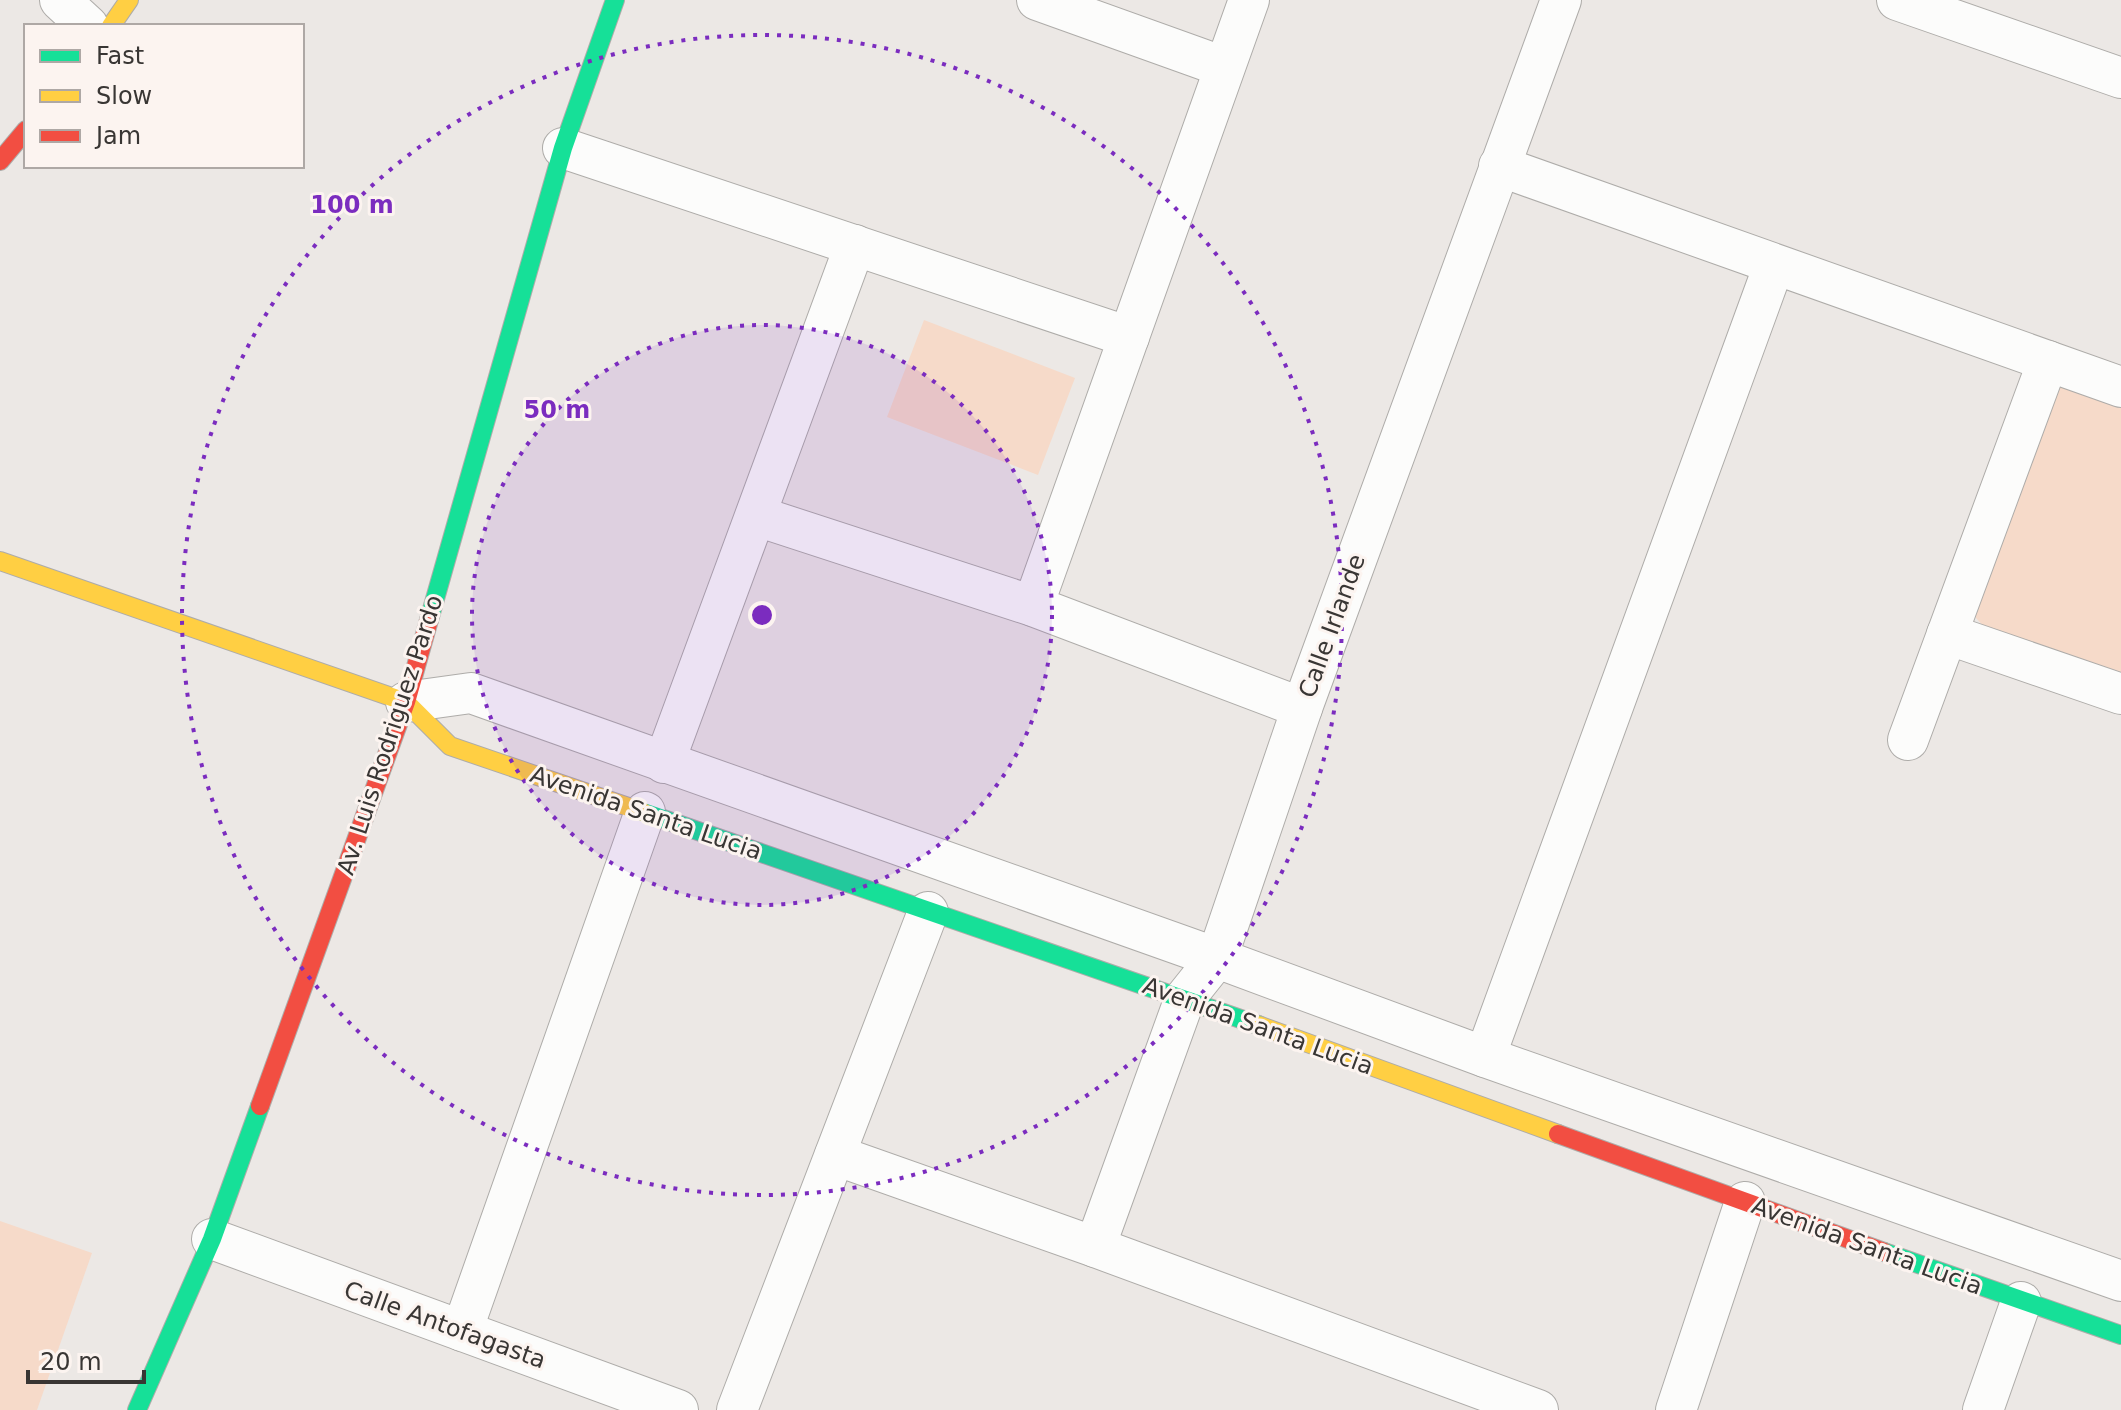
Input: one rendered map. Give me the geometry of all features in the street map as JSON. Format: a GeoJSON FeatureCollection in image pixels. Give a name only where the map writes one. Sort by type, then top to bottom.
{"type":"FeatureCollection","features":[{"type":"Feature","properties":{"kind":"street"},"geometry":{"type":"LineString","coordinates":[[60,0],[86,24]]}},
{"type":"Feature","properties":{"kind":"street"},"geometry":{"type":"LineString","coordinates":[[112,24],[129,0]]}},
{"type":"Feature","properties":{"kind":"street","name":"Av. Luis Rodriguez Pardo"},"geometry":{"type":"LineString","coordinates":[[137,1410],[212,1239],[406,702],[563,148],[615,0]]}},
{"type":"Feature","properties":{"kind":"street"},"geometry":{"type":"LineString","coordinates":[[1037,0],[1224,67]]}},
{"type":"Feature","properties":{"kind":"street"},"geometry":{"type":"LineString","coordinates":[[1033,606],[1249,0]]}},
{"type":"Feature","properties":{"kind":"street","name":"Calle Irlande"},"geometry":{"type":"LineString","coordinates":[[1095,1247],[1185,998],[1217,958],[1302,708],[1561,0]]}},
{"type":"Feature","properties":{"kind":"street"},"geometry":{"type":"LineString","coordinates":[[1897,0],[2121,78]]}},
{"type":"Feature","properties":{"kind":"street"},"geometry":{"type":"LineString","coordinates":[[0,161],[24,132]]}},
{"type":"Feature","properties":{"kind":"street"},"geometry":{"type":"LineString","coordinates":[[563,148],[1129,337]]}},
{"type":"Feature","properties":{"kind":"street"},"geometry":{"type":"LineString","coordinates":[[1499,166],[2121,387]]}},
{"type":"Feature","properties":{"kind":"street"},"geometry":{"type":"LineString","coordinates":[[664,763],[855,245]]}},
{"type":"Feature","properties":{"kind":"street"},"geometry":{"type":"LineString","coordinates":[[1485,1057],[1774,265]]}},
{"type":"Feature","properties":{"kind":"street"},"geometry":{"type":"LineString","coordinates":[[1908,740],[2048,361]]}},
{"type":"Feature","properties":{"kind":"street"},"geometry":{"type":"LineString","coordinates":[[757,516],[1033,606],[1302,708]]}},
{"type":"Feature","properties":{"kind":"street","name":"Avenida Santa Lucia"},"geometry":{"type":"LineString","coordinates":[[0,561],[406,702],[450,746],[1185,998],[2021,1302],[2121,1335]]}},
{"type":"Feature","properties":{"kind":"street"},"geometry":{"type":"LineString","coordinates":[[1947,634],[2121,694]]}},
{"type":"Feature","properties":{"kind":"street","name":"Avenida Santa Lucia"},"geometry":{"type":"LineString","coordinates":[[406,702],[471,693],[1217,958],[1485,1057],[2121,1281]]}},
{"type":"Feature","properties":{"kind":"street"},"geometry":{"type":"LineString","coordinates":[[462,1331],[645,812]]}},
{"type":"Feature","properties":{"kind":"street"},"geometry":{"type":"LineString","coordinates":[[737,1410],[928,912]]}},
{"type":"Feature","properties":{"kind":"street"},"geometry":{"type":"LineString","coordinates":[[835,1155],[1538,1410]]}},
{"type":"Feature","properties":{"kind":"street"},"geometry":{"type":"LineString","coordinates":[[1676,1410],[1745,1202]]}},
{"type":"Feature","properties":{"kind":"street","name":"Calle Antofagasta"},"geometry":{"type":"LineString","coordinates":[[212,1239],[678,1410]]}},
{"type":"Feature","properties":{"kind":"street"},"geometry":{"type":"LineString","coordinates":[[1983,1410],[2021,1302]]}},
{"type":"Feature","properties":{"kind":"shaded area"},"geometry":{"type":"Polygon","coordinates":[[[924,320],[1075,378],[1038,475],[887,417],[924,320]]]}},
{"type":"Feature","properties":{"kind":"shaded area"},"geometry":{"type":"Polygon","coordinates":[[[2068,383],[2121,402],[2121,677],[1986,629],[1976,618],[1973,604],[2058,386],[2068,383]]]}},
{"type":"Feature","properties":{"kind":"shaded area"},"geometry":{"type":"Polygon","coordinates":[[[0,1221],[92,1253],[37,1410],[0,1410],[0,1221]]]}},
{"type":"Feature","properties":{"kind":"traffic: fast"},"geometry":{"type":"LineString","coordinates":[[429,620],[563,148],[615,0]]}},
{"type":"Feature","properties":{"kind":"traffic: fast"},"geometry":{"type":"LineString","coordinates":[[643,812],[1258,1025]]}},
{"type":"Feature","properties":{"kind":"traffic: fast"},"geometry":{"type":"LineString","coordinates":[[137,1410],[212,1239],[260,1106]]}},
{"type":"Feature","properties":{"kind":"traffic: fast"},"geometry":{"type":"LineString","coordinates":[[1884,1252],[2121,1335]]}},
{"type":"Feature","properties":{"kind":"traffic: slow"},"geometry":{"type":"LineString","coordinates":[[112,24],[129,0]]}},
{"type":"Feature","properties":{"kind":"traffic: slow"},"geometry":{"type":"LineString","coordinates":[[0,561],[406,702],[450,746],[643,812]]}},
{"type":"Feature","properties":{"kind":"traffic: slow"},"geometry":{"type":"LineString","coordinates":[[1258,1025],[1558,1134]]}},
{"type":"Feature","properties":{"kind":"traffic: jam"},"geometry":{"type":"LineString","coordinates":[[0,161],[24,132]]}},
{"type":"Feature","properties":{"kind":"traffic: jam"},"geometry":{"type":"LineString","coordinates":[[260,1106],[406,702],[429,620]]}},
{"type":"Feature","properties":{"kind":"traffic: jam"},"geometry":{"type":"LineString","coordinates":[[1558,1134],[1884,1252]]}}]}
